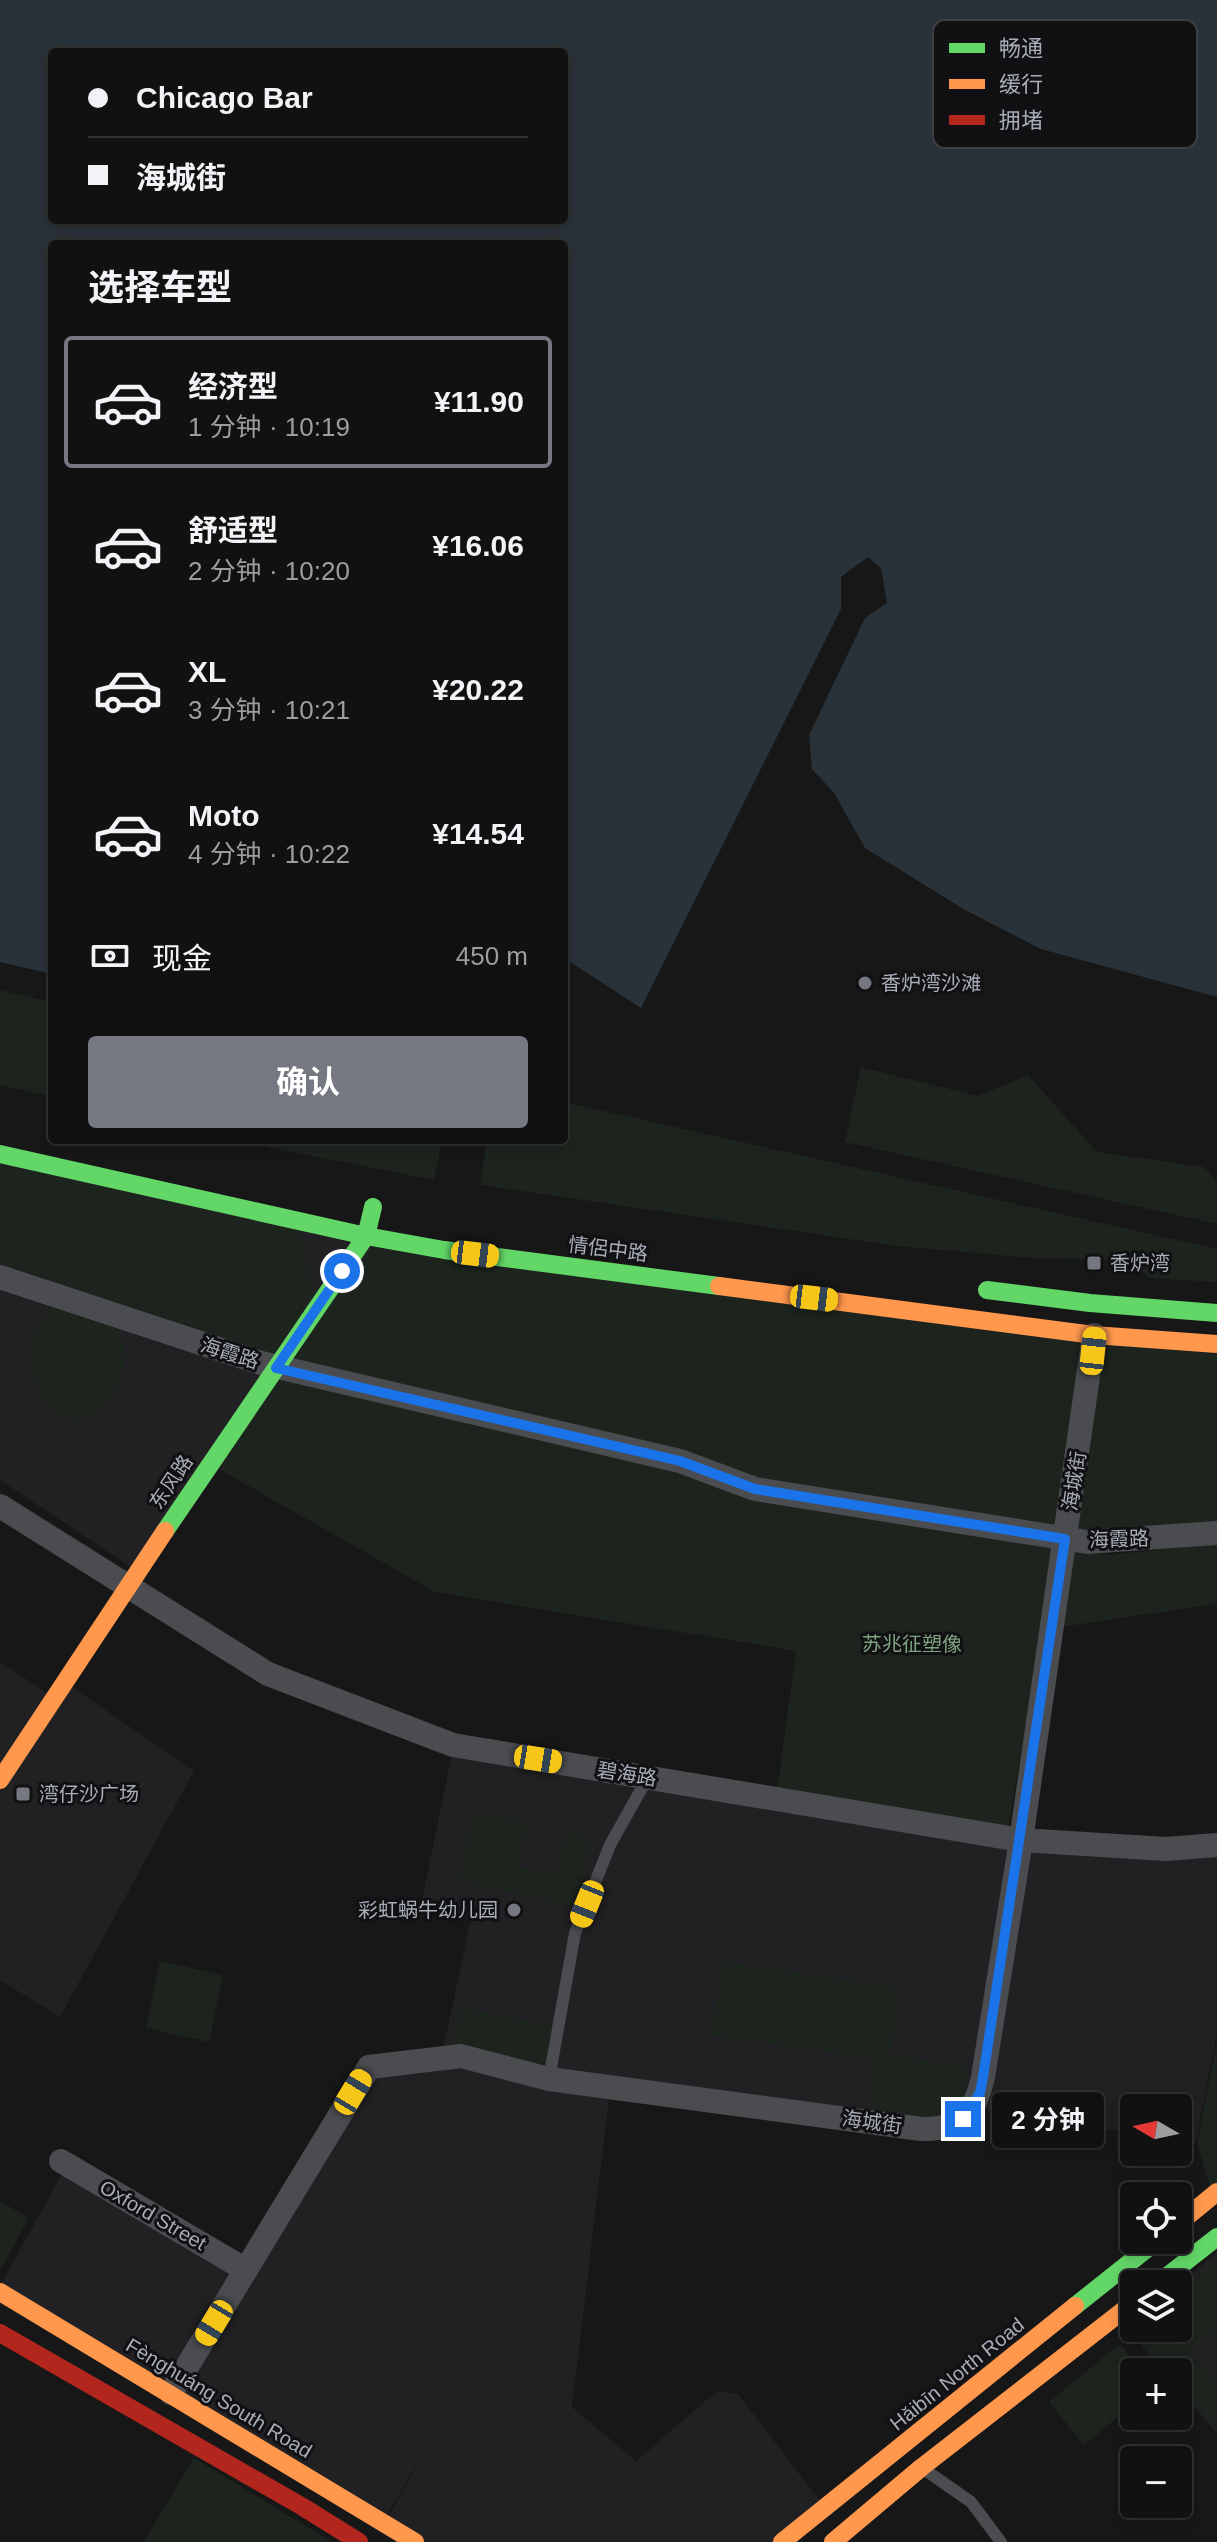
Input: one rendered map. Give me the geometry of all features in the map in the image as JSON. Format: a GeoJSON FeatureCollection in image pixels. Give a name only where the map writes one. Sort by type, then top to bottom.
{"type":"FeatureCollection","features":[{"type":"Feature","properties":{"kind":"main road","name":"情侶中路"},"geometry":{"type":"LineString","coordinates":[[0,1154],[366,1236],[444,1250],[1094,1335],[1217,1344]]}},
{"type":"Feature","properties":{"kind":"main road","name":"东风路"},"geometry":{"type":"LineString","coordinates":[[0,1780],[127,1586],[366,1236],[373,1207]]}},
{"type":"Feature","properties":{"kind":"main road"},"geometry":{"type":"LineString","coordinates":[[963,1288],[1090,1303],[1217,1313]]}},
{"type":"Feature","properties":{"kind":"main road"},"geometry":{"type":"LineString","coordinates":[[1192,2213],[1217,2192]]}},
{"type":"Feature","properties":{"kind":"main road"},"geometry":{"type":"LineString","coordinates":[[1175,2270],[1217,2237]]}},
{"type":"Feature","properties":{"kind":"main road","name":"Hǎibīn North Road"},"geometry":{"type":"LineString","coordinates":[[782,2542],[1141,2254]]}},
{"type":"Feature","properties":{"kind":"main road","name":"Fènghuáng South Road"},"geometry":{"type":"LineString","coordinates":[[0,2292],[415,2542]]}},
{"type":"Feature","properties":{"kind":"main road"},"geometry":{"type":"LineString","coordinates":[[833,2542],[922,2467],[1120,2313]]}},
{"type":"Feature","properties":{"kind":"main road"},"geometry":{"type":"LineString","coordinates":[[0,2333],[359,2542]]}},
{"type":"Feature","properties":{"kind":"street","name":"海霞路"},"geometry":{"type":"LineString","coordinates":[[0,1277],[276,1368],[680,1461],[755,1489],[1065,1539],[1109,1542],[1217,1533]]}},
{"type":"Feature","properties":{"kind":"street","name":"海城街"},"geometry":{"type":"LineString","coordinates":[[171,2393],[369,2067],[461,2056],[549,2079],[921,2129],[949,2127],[963,2119],[980,2093],[1021,1840],[1094,1335]]}},
{"type":"Feature","properties":{"kind":"street","name":"碧海路"},"geometry":{"type":"LineString","coordinates":[[0,1506],[268,1674],[453,1745],[1021,1840],[1166,1849],[1217,1845]]}},
{"type":"Feature","properties":{"kind":"street","name":"Oxford Street"},"geometry":{"type":"LineString","coordinates":[[61,2161],[246,2270]]}},
{"type":"Feature","properties":{"kind":"lane"},"geometry":{"type":"LineString","coordinates":[[549,2079],[575,1933],[610,1845],[648,1777]]}},
{"type":"Feature","properties":{"kind":"lane"},"geometry":{"type":"LineString","coordinates":[[922,2467],[971,2502],[1001,2542]]}},
{"type":"Feature","properties":{"kind":"shaded area"},"geometry":{"type":"Polygon","coordinates":[[[0,0],[1217,0],[1217,997],[1041,949],[965,910],[865,848],[834,793],[812,769],[809,735],[865,618],[887,603],[881,568],[868,557],[841,577],[841,609],[641,1008],[568,961],[568,240],[48,240],[48,973],[0,962],[0,0]]]}},
{"type":"Feature","properties":{"kind":"shaded area"},"geometry":{"type":"Polygon","coordinates":[[[0,1156],[364,1236],[135,1570],[0,1480],[0,1156]]]}},
{"type":"Feature","properties":{"kind":"shaded area"},"geometry":{"type":"Polygon","coordinates":[[[0,1662],[52,1696],[0,1776],[0,1662]]]}},
{"type":"Feature","properties":{"kind":"shaded area"},"geometry":{"type":"Polygon","coordinates":[[[65,1682],[194,1771],[60,2017],[0,1980],[0,1782],[65,1682]]]}},
{"type":"Feature","properties":{"kind":"shaded area","name":"彩虹蜗牛幼儿园"},"geometry":{"type":"Polygon","coordinates":[[[455,1738],[647,1776],[573,1933],[547,2077],[443,2049],[472,1915],[421,1905],[455,1738]]]}},
{"type":"Feature","properties":{"kind":"shaded area"},"geometry":{"type":"Polygon","coordinates":[[[649,1780],[1019,1841],[978,2092],[949,2126],[552,2077],[577,1934],[613,1845],[649,1780]]]}},
{"type":"Feature","properties":{"kind":"shaded area"},"geometry":{"type":"Polygon","coordinates":[[[1022,1842],[1217,1848],[1217,2033],[1196,2142],[1192,2142],[1192,2094],[1120,2094],[1120,2131],[980,2109],[1022,1842]]]}},
{"type":"Feature","properties":{"kind":"shaded area"},"geometry":{"type":"Polygon","coordinates":[[[461,2058],[610,2090],[572,2407],[636,2461],[717,2391],[738,2394],[824,2506],[780,2542],[419,2542],[386,2521],[431,2439],[384,2521],[173,2393],[370,2068],[461,2058]]]}},
{"type":"Feature","properties":{"kind":"shaded area"},"geometry":{"type":"Polygon","coordinates":[[[63,2172],[244,2271],[171,2392],[0,2286],[63,2172]]]}},
{"type":"Feature","properties":{"kind":"shaded area"},"geometry":{"type":"Polygon","coordinates":[[[1217,2252],[1217,2433],[1192,2404],[1192,2358],[1152,2358],[1138,2342],[1192,2342],[1192,2274],[1217,2252]]]}},
{"type":"Feature","properties":{"kind":"green space"},"geometry":{"type":"Polygon","coordinates":[[[0,990],[48,1001],[48,1096],[0,1085],[0,990]]]}},
{"type":"Feature","properties":{"kind":"green space"},"geometry":{"type":"Polygon","coordinates":[[[861,1067],[978,1096],[1028,1075],[1097,1152],[1204,1167],[1217,1181],[1217,1224],[845,1142],[861,1067]]]}},
{"type":"Feature","properties":{"kind":"green space"},"geometry":{"type":"Polygon","coordinates":[[[568,1103],[1217,1249],[1217,1282],[1151,1278],[1122,1260],[1045,1259],[897,1246],[480,1185],[486,1144],[568,1144],[568,1103]]]}},
{"type":"Feature","properties":{"kind":"green space"},"geometry":{"type":"Polygon","coordinates":[[[266,1144],[441,1144],[434,1180],[266,1147],[266,1144]]]}},
{"type":"Feature","properties":{"kind":"green space"},"geometry":{"type":"Polygon","coordinates":[[[0,1155],[299,1228],[314,1297],[272,1357],[0,1263],[0,1155]]]}},
{"type":"Feature","properties":{"kind":"green space","name":"苏兆征塑像"},"geometry":{"type":"Polygon","coordinates":[[[367,1237],[1092,1336],[1008,1829],[776,1798],[796,1651],[435,1592],[212,1465],[277,1369],[755,1487],[279,1367],[367,1237]]]}},
{"type":"Feature","properties":{"kind":"green space"},"geometry":{"type":"Polygon","coordinates":[[[55,1306],[109,1321],[122,1339],[125,1360],[120,1382],[109,1400],[88,1416],[69,1419],[52,1410],[40,1394],[33,1372],[32,1348],[39,1325],[55,1306]]]}},
{"type":"Feature","properties":{"kind":"green space"},"geometry":{"type":"Polygon","coordinates":[[[1096,1336],[1217,1350],[1217,1531],[1066,1539],[1096,1336]]]}},
{"type":"Feature","properties":{"kind":"green space"},"geometry":{"type":"Polygon","coordinates":[[[1217,1543],[1217,1604],[1060,1627],[1071,1548],[1110,1555],[1217,1543]]]}},
{"type":"Feature","properties":{"kind":"green space"},"geometry":{"type":"Polygon","coordinates":[[[474,1812],[527,1823],[519,1867],[556,1875],[566,1832],[591,1838],[576,1907],[458,1881],[474,1812]]]}},
{"type":"Feature","properties":{"kind":"green space"},"geometry":{"type":"Polygon","coordinates":[[[160,1961],[223,1975],[209,2042],[146,2028],[160,1961]]]}},
{"type":"Feature","properties":{"kind":"green space"},"geometry":{"type":"Polygon","coordinates":[[[722,1961],[900,1988],[890,2055],[968,2067],[962,2104],[938,2118],[868,2108],[875,2059],[711,2035],[722,1961]]]}},
{"type":"Feature","properties":{"kind":"green space"},"geometry":{"type":"Polygon","coordinates":[[[461,2007],[553,2026],[545,2066],[452,2047],[461,2007]]]}},
{"type":"Feature","properties":{"kind":"green space"},"geometry":{"type":"Polygon","coordinates":[[[1217,2042],[1217,2189],[1212,2194],[1197,2143],[1217,2042]]]}},
{"type":"Feature","properties":{"kind":"green space"},"geometry":{"type":"Polygon","coordinates":[[[0,2201],[29,2218],[0,2270],[0,2201]]]}},
{"type":"Feature","properties":{"kind":"green space"},"geometry":{"type":"Polygon","coordinates":[[[1217,2259],[1217,2327],[1189,2352],[1217,2384],[1217,2427],[1192,2398],[1192,2358],[1157,2358],[1143,2342],[1192,2342],[1192,2281],[1217,2259]]]}},
{"type":"Feature","properties":{"kind":"green space"},"geometry":{"type":"Polygon","coordinates":[[[1120,2344],[1132,2358],[1120,2358],[1120,2415],[1084,2445],[1049,2402],[1120,2344]]]}},
{"type":"Feature","properties":{"kind":"green space"},"geometry":{"type":"Polygon","coordinates":[[[194,2458],[332,2542],[144,2542],[194,2458]]]}},
{"type":"Feature","properties":{"kind":"traffic: fast"},"geometry":{"type":"LineString","coordinates":[[0,1154],[366,1236],[444,1250],[719,1286]]}},
{"type":"Feature","properties":{"kind":"traffic: fast"},"geometry":{"type":"LineString","coordinates":[[165,1531],[366,1236],[373,1207]]}},
{"type":"Feature","properties":{"kind":"traffic: fast"},"geometry":{"type":"LineString","coordinates":[[987,1290],[1090,1303],[1217,1313]]}},
{"type":"Feature","properties":{"kind":"traffic: fast"},"geometry":{"type":"LineString","coordinates":[[1175,2270],[1217,2237]]}},
{"type":"Feature","properties":{"kind":"traffic: fast"},"geometry":{"type":"LineString","coordinates":[[1075,2306],[1140,2254]]}},
{"type":"Feature","properties":{"kind":"traffic: slow"},"geometry":{"type":"LineString","coordinates":[[719,1286],[1094,1335],[1217,1344]]}},
{"type":"Feature","properties":{"kind":"traffic: slow"},"geometry":{"type":"LineString","coordinates":[[0,1780],[165,1531]]}},
{"type":"Feature","properties":{"kind":"traffic: slow"},"geometry":{"type":"LineString","coordinates":[[1192,2213],[1217,2192]]}},
{"type":"Feature","properties":{"kind":"traffic: slow"},"geometry":{"type":"LineString","coordinates":[[0,2292],[415,2542]]}},
{"type":"Feature","properties":{"kind":"traffic: slow"},"geometry":{"type":"LineString","coordinates":[[782,2542],[1075,2306]]}},
{"type":"Feature","properties":{"kind":"traffic: slow"},"geometry":{"type":"LineString","coordinates":[[833,2542],[922,2467],[1120,2313]]}},
{"type":"Feature","properties":{"kind":"traffic: jam"},"geometry":{"type":"LineString","coordinates":[[0,2333],[359,2542]]}},
{"type":"Feature","properties":{"kind":"place","name":"香炉湾沙滩"},"geometry":{"type":"Point","coordinates":[865,983]}},
{"type":"Feature","properties":{"kind":"place","name":"香炉湾"},"geometry":{"type":"Point","coordinates":[1094,1263]}},
{"type":"Feature","properties":{"kind":"place","name":"湾仔沙广场"},"geometry":{"type":"Point","coordinates":[23,1794]}},
{"type":"Feature","properties":{"kind":"place","name":"彩虹蜗牛幼儿园"},"geometry":{"type":"Point","coordinates":[514,1910]}},
{"type":"Feature","properties":{"kind":"route"},"geometry":{"type":"LineString","coordinates":[[342,1271],[276,1368],[680,1461],[755,1489],[1065,1539],[983,2077],[980,2093],[963,2119]]}}]}
